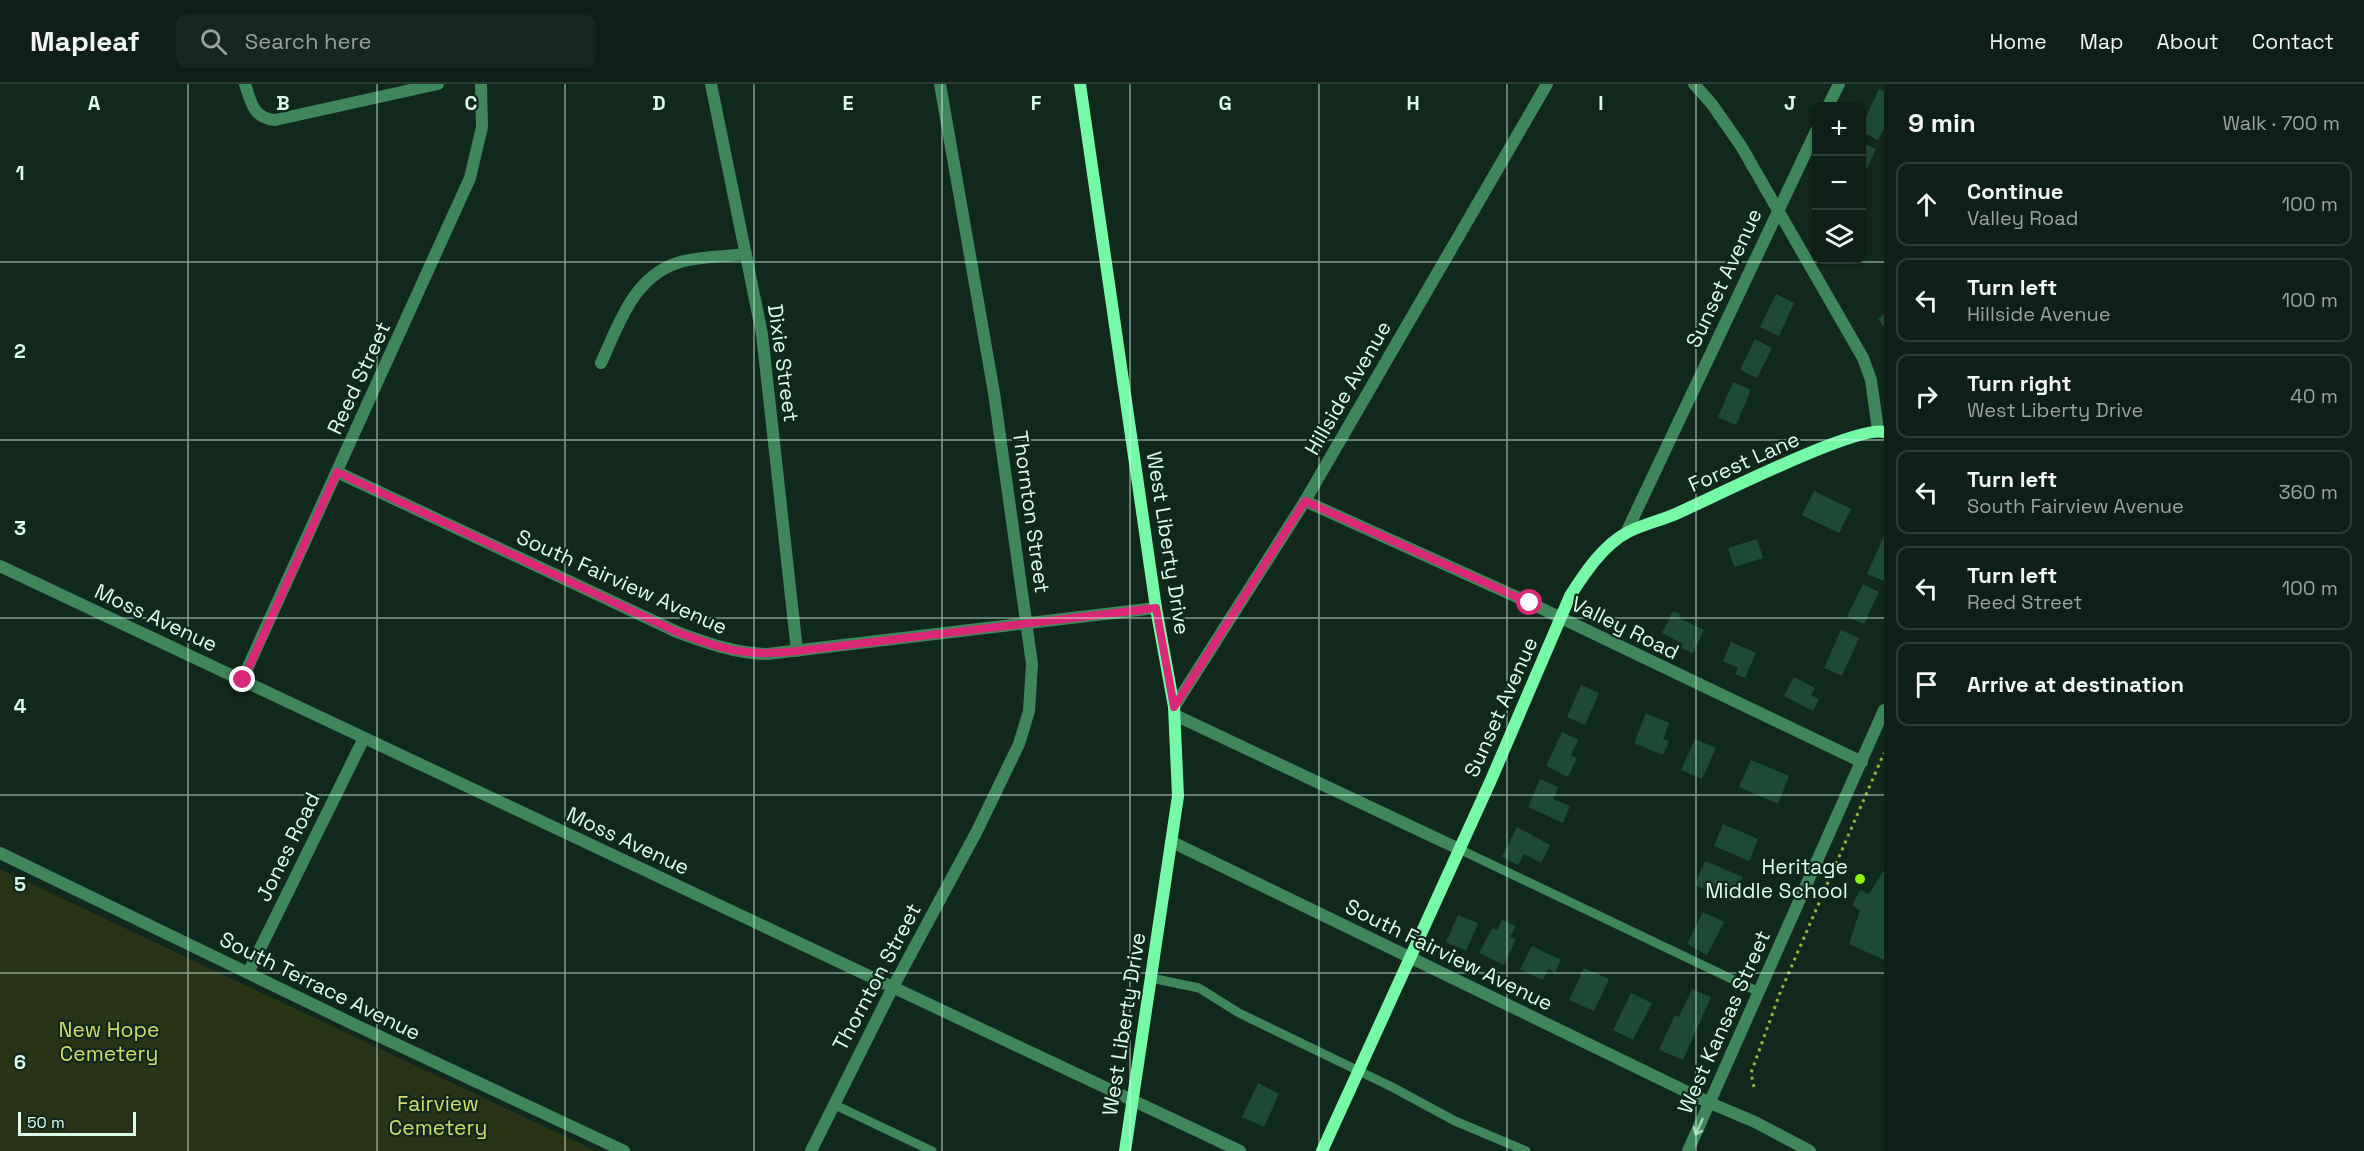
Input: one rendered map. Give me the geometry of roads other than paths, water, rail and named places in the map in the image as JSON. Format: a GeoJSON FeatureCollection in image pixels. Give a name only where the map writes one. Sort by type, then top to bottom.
{"type":"FeatureCollection","features":[{"type":"Feature","properties":{"kind":"main road","name":"West Liberty Drive"},"geometry":{"type":"LineString","coordinates":[[1080,84],[1156,608],[1174,711],[1178,796],[1125,1151]]}},
{"type":"Feature","properties":{"kind":"main road","name":"Forest Lane"},"geometry":{"type":"LineString","coordinates":[[1626,533],[1676,514],[1842,440],[1881,431]]}},
{"type":"Feature","properties":{"kind":"main road","name":"Sunset Avenue"},"geometry":{"type":"LineString","coordinates":[[1322,1151],[1459,849],[1570,596],[1587,570],[1626,533]]}},
{"type":"Feature","properties":{"kind":"street"},"geometry":{"type":"LineString","coordinates":[[245,84],[251,103],[260,116],[275,120],[438,84]]}},
{"type":"Feature","properties":{"kind":"street","name":"Reed Street"},"geometry":{"type":"LineString","coordinates":[[243,680],[470,178],[482,127],[481,84]]}},
{"type":"Feature","properties":{"kind":"street","name":"Dixie Street"},"geometry":{"type":"LineString","coordinates":[[711,84],[762,334],[797,651]]}},
{"type":"Feature","properties":{"kind":"street","name":"Thornton Street"},"geometry":{"type":"LineString","coordinates":[[811,1151],[893,987],[977,831],[1018,744],[1029,711],[1032,687],[1027,625],[994,393],[940,84]]}},
{"type":"Feature","properties":{"kind":"street","name":"Hillside Avenue"},"geometry":{"type":"LineString","coordinates":[[1174,711],[1305,501],[1547,84]]}},
{"type":"Feature","properties":{"kind":"street"},"geometry":{"type":"LineString","coordinates":[[1694,84],[1711,103],[1741,146],[1863,358],[1871,380],[1881,431]]}},
{"type":"Feature","properties":{"kind":"street"},"geometry":{"type":"LineString","coordinates":[[1830,102],[1839,84]]}},
{"type":"Feature","properties":{"kind":"street","name":"Sunset Avenue"},"geometry":{"type":"LineString","coordinates":[[1626,533],[1812,138]]}},
{"type":"Feature","properties":{"kind":"street"},"geometry":{"type":"LineString","coordinates":[[602,363],[629,304],[650,279],[678,263],[746,254]]}},
{"type":"Feature","properties":{"kind":"street","name":"South Fairview Avenue"},"geometry":{"type":"LineString","coordinates":[[337,472],[677,632],[721,649],[744,654],[797,651],[1156,608]]}},
{"type":"Feature","properties":{"kind":"street","name":"Valley Road"},"geometry":{"type":"LineString","coordinates":[[1305,501],[1561,618],[1862,762]]}},
{"type":"Feature","properties":{"kind":"street","name":"Moss Avenue"},"geometry":{"type":"LineString","coordinates":[[0,566],[1240,1151]]}},
{"type":"Feature","properties":{"kind":"street","name":"West Kansas Street"},"geometry":{"type":"LineString","coordinates":[[1688,1151],[1884,710]]}},
{"type":"Feature","properties":{"kind":"street"},"geometry":{"type":"LineString","coordinates":[[1174,711],[1459,849]]}},
{"type":"Feature","properties":{"kind":"street","name":"Jones Road"},"geometry":{"type":"LineString","coordinates":[[248,973],[364,738]]}},
{"type":"Feature","properties":{"kind":"street","name":"South Fairview Avenue"},"geometry":{"type":"LineString","coordinates":[[1172,842],[1710,1103],[1755,1122],[1810,1151]]}},
{"type":"Feature","properties":{"kind":"street","name":"South Terrace Avenue"},"geometry":{"type":"LineString","coordinates":[[0,853],[624,1151]]}},
{"type":"Feature","properties":{"kind":"lane"},"geometry":{"type":"LineString","coordinates":[[1459,849],[1759,992]]}},
{"type":"Feature","properties":{"kind":"lane"},"geometry":{"type":"LineString","coordinates":[[1151,978],[1199,988],[1239,1013],[1392,1087],[1455,1121],[1527,1151]]}},
{"type":"Feature","properties":{"kind":"lane"},"geometry":{"type":"LineString","coordinates":[[833,1104],[932,1151]]}},
{"type":"Feature","properties":{"kind":"place","name":"Heritage Middle School"},"geometry":{"type":"Point","coordinates":[1860,879]}},
{"type":"Feature","properties":{"kind":"park label","name":"New Hope Cemetery"},"geometry":{"type":"Point","coordinates":[109,1042]}},
{"type":"Feature","properties":{"kind":"park label","name":"Fairview Cemetery"},"geometry":{"type":"Point","coordinates":[438,1116]}}]}
